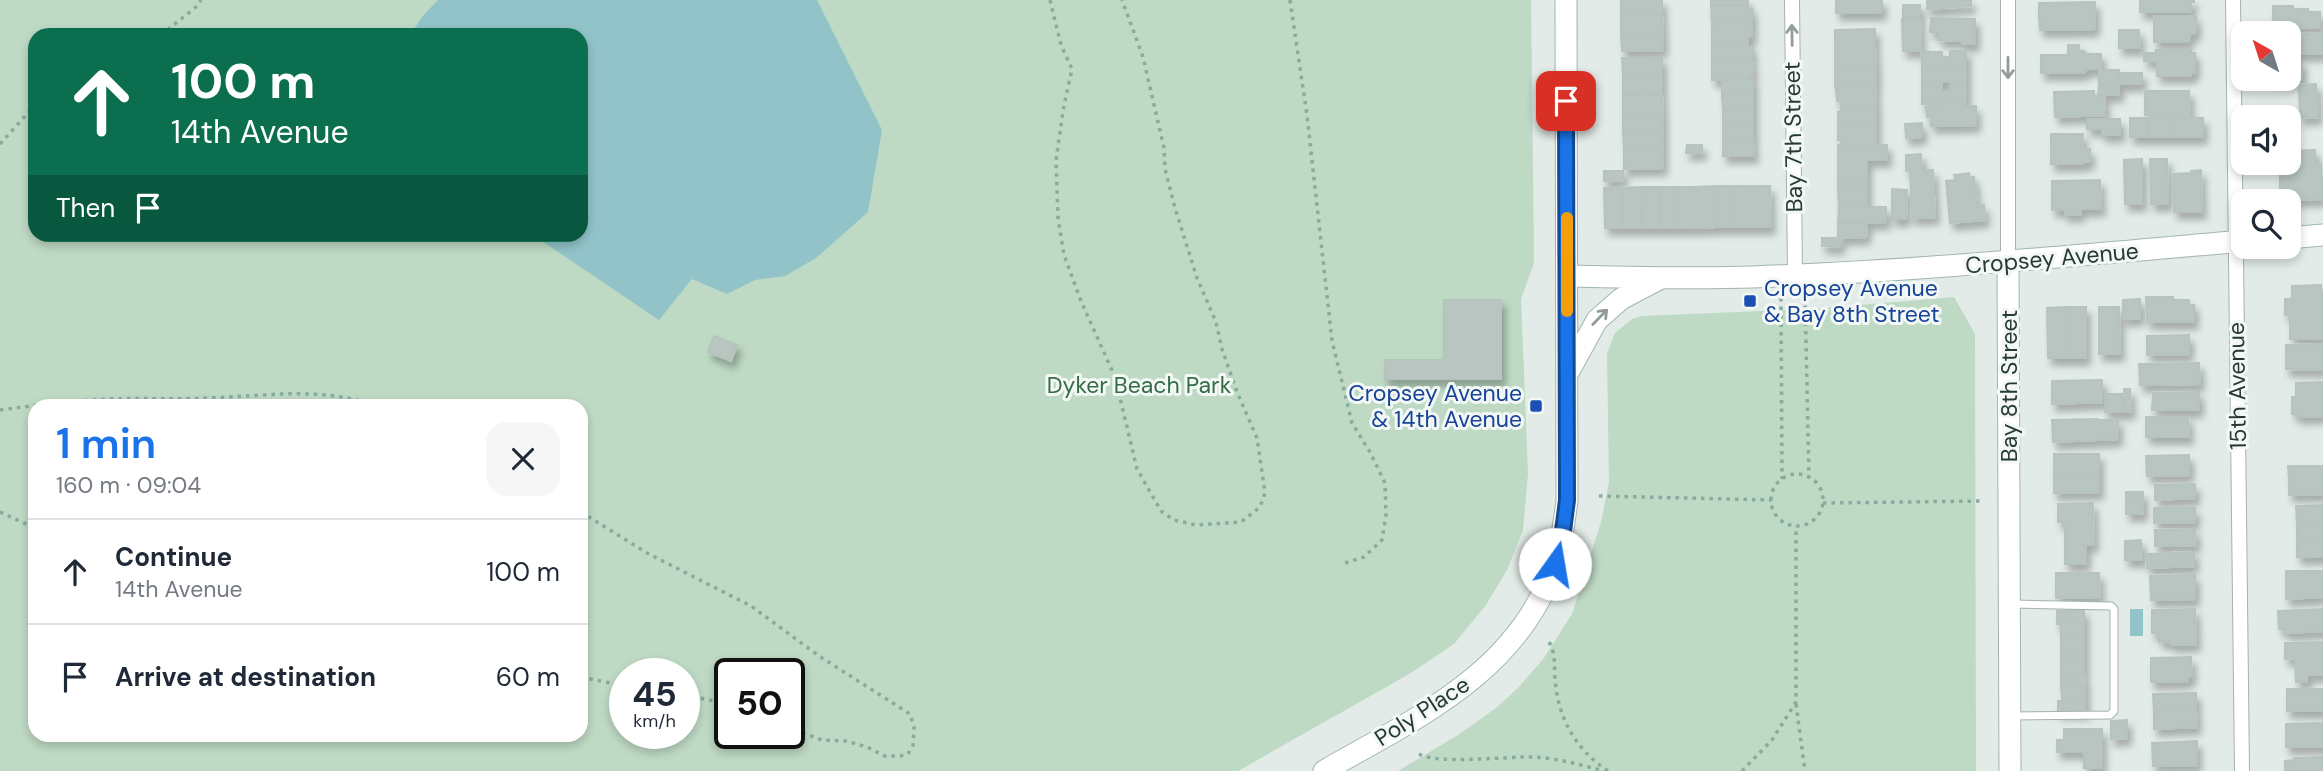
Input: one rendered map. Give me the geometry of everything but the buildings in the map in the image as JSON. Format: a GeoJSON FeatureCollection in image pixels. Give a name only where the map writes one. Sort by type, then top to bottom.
{"type":"FeatureCollection","features":[{"type":"Feature","properties":{"kind":"main road","name":"Poly Place"},"geometry":{"type":"LineString","coordinates":[[1324,771],[1465,687],[1506,646],[1530,614],[1545,589],[1562,539],[1567,500],[1566,0]]}},
{"type":"Feature","properties":{"kind":"main road"},"geometry":{"type":"LineString","coordinates":[[2301,237],[2323,235]]}},
{"type":"Feature","properties":{"kind":"main road","name":"Cropsey Avenue"},"geometry":{"type":"LineString","coordinates":[[1567,276],[1795,275],[2008,262],[2231,243]]}},
{"type":"Feature","properties":{"kind":"main road","name":"Bay 8th Street"},"geometry":{"type":"LineString","coordinates":[[2008,262],[2010,771]]}},
{"type":"Feature","properties":{"kind":"main road"},"geometry":{"type":"LineString","coordinates":[[1566,376],[1597,320],[1621,299],[1663,277]]}},
{"type":"Feature","properties":{"kind":"street","name":"Bay 7th Street"},"geometry":{"type":"LineString","coordinates":[[1792,0],[1795,275]]}},
{"type":"Feature","properties":{"kind":"street","name":"Bay 8th Street"},"geometry":{"type":"LineString","coordinates":[[2008,0],[2008,262]]}},
{"type":"Feature","properties":{"kind":"street","name":"15th Avenue"},"geometry":{"type":"LineString","coordinates":[[2234,0],[2239,189]]}},
{"type":"Feature","properties":{"kind":"street","name":"15th Avenue"},"geometry":{"type":"LineString","coordinates":[[2240,259],[2242,771]]}},
{"type":"Feature","properties":{"kind":"lane"},"geometry":{"type":"LineString","coordinates":[[2010,604],[2111,606],[2114,609],[2114,711],[2110,715],[2010,716]]}},
{"type":"Feature","properties":{"kind":"path"},"geometry":{"type":"LineString","coordinates":[[170,28],[201,0]]}},
{"type":"Feature","properties":{"kind":"path"},"geometry":{"type":"LineString","coordinates":[[1049,0],[1061,45],[1072,69],[1056,160],[1058,218],[1064,255],[1115,377],[1137,469],[1161,511],[1174,520],[1196,525],[1241,522],[1260,507],[1265,493],[1257,438],[1237,392],[1216,322],[1175,208],[1143,57],[1122,0]]}},
{"type":"Feature","properties":{"kind":"path"},"geometry":{"type":"LineString","coordinates":[[1290,0],[1307,115],[1334,352],[1352,423],[1385,484],[1387,515],[1381,540],[1364,557],[1345,563]]}},
{"type":"Feature","properties":{"kind":"path"},"geometry":{"type":"LineString","coordinates":[[0,144],[28,113]]}},
{"type":"Feature","properties":{"kind":"path"},"geometry":{"type":"LineString","coordinates":[[1805,297],[1809,477]]}},
{"type":"Feature","properties":{"kind":"path"},"geometry":{"type":"LineString","coordinates":[[1781,298],[1782,479]]}},
{"type":"Feature","properties":{"kind":"path"},"geometry":{"type":"LineString","coordinates":[[92,399],[210,398],[317,393],[357,399]]}},
{"type":"Feature","properties":{"kind":"path"},"geometry":{"type":"LineString","coordinates":[[0,410],[28,407]]}},
{"type":"Feature","properties":{"kind":"path"},"geometry":{"type":"LineString","coordinates":[[1798,474],[1809,477],[1819,487],[1823,503],[1811,522],[1796,526],[1782,521],[1773,508],[1771,500],[1776,485],[1782,479],[1798,474]]}},
{"type":"Feature","properties":{"kind":"path"},"geometry":{"type":"LineString","coordinates":[[1599,496],[1771,500]]}},
{"type":"Feature","properties":{"kind":"path"},"geometry":{"type":"LineString","coordinates":[[1823,503],[1981,501]]}},
{"type":"Feature","properties":{"kind":"path"},"geometry":{"type":"LineString","coordinates":[[0,512],[28,525]]}},
{"type":"Feature","properties":{"kind":"path"},"geometry":{"type":"LineString","coordinates":[[588,516],[647,553],[751,606],[819,656],[910,714],[914,727],[913,745],[908,754],[885,757],[867,747],[846,741],[822,740],[805,734]]}},
{"type":"Feature","properties":{"kind":"path"},"geometry":{"type":"LineString","coordinates":[[1796,526],[1796,702],[1805,771]]}},
{"type":"Feature","properties":{"kind":"path"},"geometry":{"type":"LineString","coordinates":[[1549,642],[1554,649],[1556,696],[1562,716],[1572,736],[1606,771]]}},
{"type":"Feature","properties":{"kind":"path"},"geometry":{"type":"LineString","coordinates":[[588,678],[609,683]]}},
{"type":"Feature","properties":{"kind":"path"},"geometry":{"type":"LineString","coordinates":[[1742,771],[1772,740],[1796,702]]}},
{"type":"Feature","properties":{"kind":"path"},"geometry":{"type":"LineString","coordinates":[[1419,754],[1424,757],[1453,758],[1536,757],[1606,771]]}},
{"type":"Feature","properties":{"kind":"green space","name":"Dyker Beach Park"},"geometry":{"type":"Polygon","coordinates":[[[0,0],[1531,0],[1534,263],[1521,299],[1528,474],[1523,530],[1507,570],[1486,605],[1454,644],[1411,673],[1238,771],[0,771],[0,0]]]}},
{"type":"Feature","properties":{"kind":"green space"},"geometry":{"type":"Polygon","coordinates":[[[1954,297],[1975,334],[1976,771],[1398,771],[1458,735],[1496,708],[1544,658],[1572,614],[1601,522],[1609,483],[1607,354],[1615,333],[1632,319],[1641,316],[1813,309],[1954,297]]]}},
{"type":"Feature","properties":{"kind":"water"},"geometry":{"type":"Polygon","coordinates":[[[438,0],[817,0],[882,130],[868,212],[816,258],[785,276],[755,280],[727,294],[692,279],[659,320],[543,242],[588,242],[588,28],[415,28],[438,0]]]}},
{"type":"Feature","properties":{"kind":"water"},"geometry":{"type":"Polygon","coordinates":[[[2130,609],[2143,609],[2143,636],[2130,636],[2130,609]]]}},
{"type":"Feature","properties":{"kind":"slow traffic"},"geometry":{"type":"LineString","coordinates":[[1567,218],[1567,311]]}},
{"type":"Feature","properties":{"kind":"place","name":"Cropsey Avenue & Bay 8th Street"},"geometry":{"type":"Point","coordinates":[1750,301]}},
{"type":"Feature","properties":{"kind":"place","name":"Cropsey Avenue & 14th Avenue"},"geometry":{"type":"Point","coordinates":[1536,406]}},
{"type":"Feature","properties":{"kind":"route"},"geometry":{"type":"LineString","coordinates":[[1555,564],[1562,539],[1567,500],[1566,101]]}}]}
